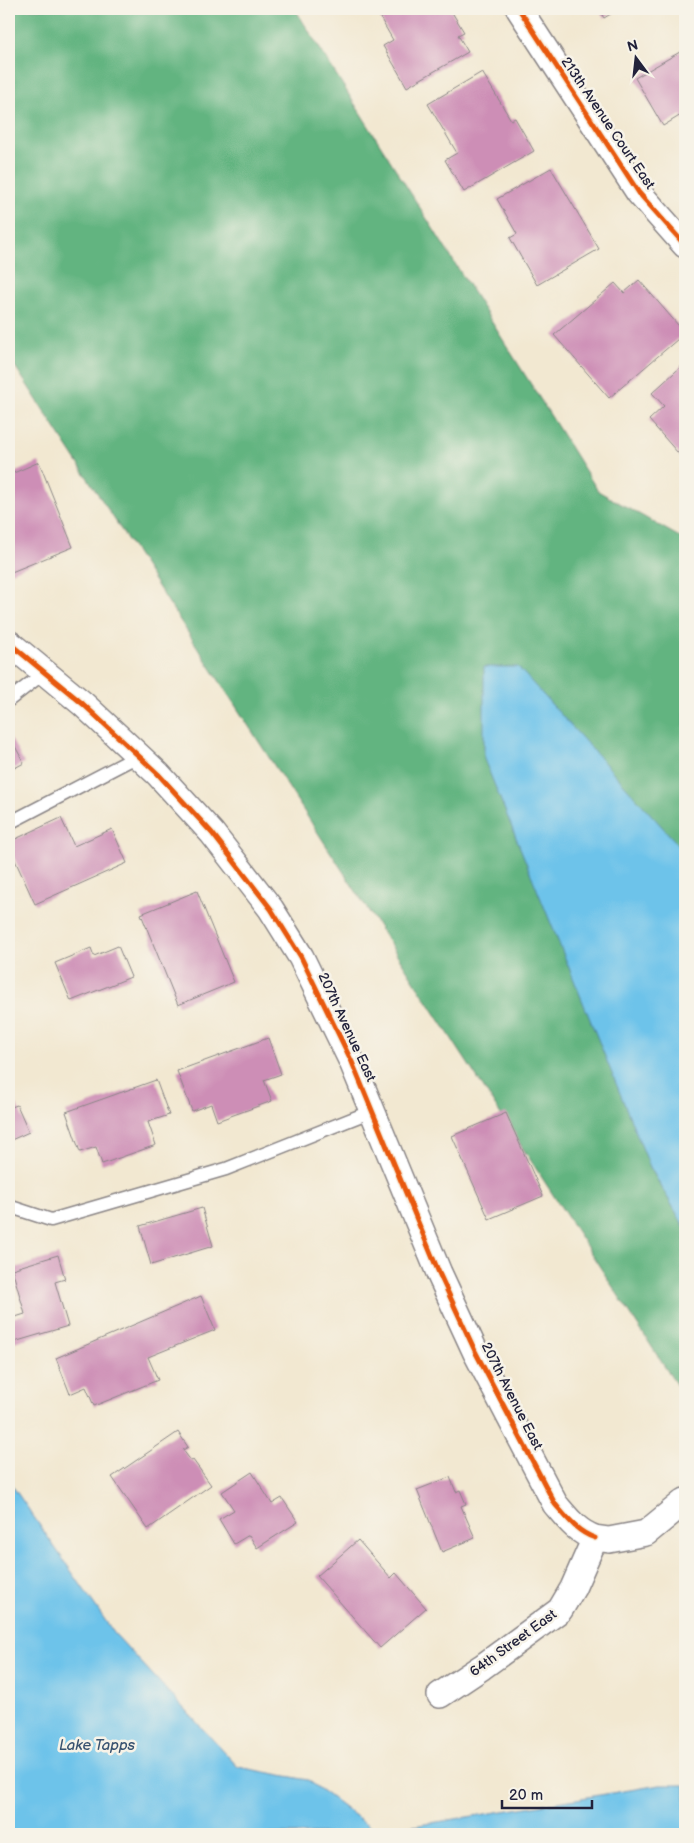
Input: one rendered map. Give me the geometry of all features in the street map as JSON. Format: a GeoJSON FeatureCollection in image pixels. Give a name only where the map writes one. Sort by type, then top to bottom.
{"type":"FeatureCollection","features":[{"type":"Feature","properties":{"kind":"street","name":"213th Avenue Court East"},"geometry":{"type":"LineString","coordinates":[[518,9],[639,193],[681,233]]}},
{"type":"Feature","properties":{"kind":"street","name":"207th Avenue East"},"geometry":{"type":"LineString","coordinates":[[9,643],[83,704],[138,756],[212,833],[271,909],[301,957],[352,1062],[439,1273],[484,1370],[555,1504],[584,1534],[595,1538]]}},
{"type":"Feature","properties":{"kind":"street"},"geometry":{"type":"LineString","coordinates":[[595,1538],[609,1540],[646,1532],[685,1501]]}},
{"type":"Feature","properties":{"kind":"street","name":"64th Street East"},"geometry":{"type":"LineString","coordinates":[[440,1695],[560,1610],[573,1588],[595,1538]]}},
{"type":"Feature","properties":{"kind":"lane"},"geometry":{"type":"LineString","coordinates":[[9,700],[45,672]]}},
{"type":"Feature","properties":{"kind":"lane"},"geometry":{"type":"LineString","coordinates":[[9,824],[138,756]]}},
{"type":"Feature","properties":{"kind":"lane"},"geometry":{"type":"LineString","coordinates":[[11,1207],[50,1220],[226,1169],[372,1111]]}},
{"type":"Feature","properties":{"kind":"green space"},"geometry":{"type":"Polygon","coordinates":[[[9,9],[295,9],[598,491],[685,540],[685,850],[683,850],[650,1167],[685,1228],[685,1398],[9,357],[9,9]]]}},
{"type":"Feature","properties":{"kind":"water"},"geometry":{"type":"Polygon","coordinates":[[[484,667],[518,667],[685,850],[685,1228],[650,1167],[484,759],[484,667]]]}},
{"type":"Feature","properties":{"kind":"water","name":"Lake Tapps"},"geometry":{"type":"Polygon","coordinates":[[[9,1481],[114,1633],[238,1767],[308,1780],[377,1832],[660,1785],[685,1785],[685,1834],[9,1834],[9,1481]]]}},
{"type":"Feature","properties":{"kind":"building"},"geometry":{"type":"Polygon","coordinates":[[[375,9],[450,9],[464,32],[458,35],[468,52],[407,87],[383,46],[393,40],[375,9]]]}},
{"type":"Feature","properties":{"kind":"building"},"geometry":{"type":"Polygon","coordinates":[[[598,9],[619,9],[604,18],[598,9]]]}},
{"type":"Feature","properties":{"kind":"building"},"geometry":{"type":"Polygon","coordinates":[[[685,49],[685,123],[681,115],[663,126],[635,78],[685,49]]]}},
{"type":"Feature","properties":{"kind":"building"},"geometry":{"type":"Polygon","coordinates":[[[482,72],[511,120],[515,118],[534,151],[464,192],[445,160],[457,153],[428,104],[482,72]]]}},
{"type":"Feature","properties":{"kind":"building"},"geometry":{"type":"Polygon","coordinates":[[[551,168],[599,249],[537,285],[510,238],[517,234],[497,199],[551,168]]]}},
{"type":"Feature","properties":{"kind":"building"},"geometry":{"type":"Polygon","coordinates":[[[639,280],[685,333],[609,398],[554,335],[615,283],[624,293],[639,280]]]}},
{"type":"Feature","properties":{"kind":"building"},"geometry":{"type":"Polygon","coordinates":[[[685,363],[685,461],[649,420],[664,406],[652,393],[685,363]]]}},
{"type":"Feature","properties":{"kind":"building"},"geometry":{"type":"Polygon","coordinates":[[[39,462],[73,547],[9,573],[9,475],[39,462]]]}},
{"type":"Feature","properties":{"kind":"building"},"geometry":{"type":"Polygon","coordinates":[[[9,738],[24,763],[9,771],[9,738]]]}},
{"type":"Feature","properties":{"kind":"building"},"geometry":{"type":"Polygon","coordinates":[[[61,818],[74,846],[112,829],[127,863],[35,904],[9,847],[9,842],[61,818]]]}},
{"type":"Feature","properties":{"kind":"building"},"geometry":{"type":"Polygon","coordinates":[[[197,891],[234,982],[178,1005],[141,914],[197,891]]]}},
{"type":"Feature","properties":{"kind":"building"},"geometry":{"type":"Polygon","coordinates":[[[118,946],[131,977],[71,1001],[55,963],[91,948],[94,956],[118,946]]]}},
{"type":"Feature","properties":{"kind":"building"},"geometry":{"type":"Polygon","coordinates":[[[268,1038],[281,1074],[264,1080],[272,1101],[217,1121],[211,1104],[192,1111],[177,1071],[268,1038]]]}},
{"type":"Feature","properties":{"kind":"building"},"geometry":{"type":"Polygon","coordinates":[[[156,1080],[169,1115],[148,1122],[156,1145],[102,1164],[96,1147],[80,1152],[66,1112],[156,1080]]]}},
{"type":"Feature","properties":{"kind":"building"},"geometry":{"type":"Polygon","coordinates":[[[17,1105],[29,1132],[9,1141],[9,1108],[17,1105]]]}},
{"type":"Feature","properties":{"kind":"building"},"geometry":{"type":"Polygon","coordinates":[[[506,1113],[543,1196],[489,1219],[452,1136],[506,1113]]]}},
{"type":"Feature","properties":{"kind":"building"},"geometry":{"type":"Polygon","coordinates":[[[202,1208],[213,1246],[151,1265],[140,1226],[202,1208]]]}},
{"type":"Feature","properties":{"kind":"building"},"geometry":{"type":"Polygon","coordinates":[[[58,1255],[65,1279],[55,1282],[68,1326],[14,1342],[9,1319],[25,1314],[12,1269],[58,1255]]]}},
{"type":"Feature","properties":{"kind":"building"},"geometry":{"type":"Polygon","coordinates":[[[201,1296],[215,1330],[148,1357],[158,1380],[94,1406],[86,1387],[70,1394],[56,1358],[201,1296]]]}},
{"type":"Feature","properties":{"kind":"building"},"geometry":{"type":"Polygon","coordinates":[[[178,1432],[188,1447],[183,1450],[191,1461],[193,1460],[211,1485],[148,1529],[112,1477],[178,1432]]]}},
{"type":"Feature","properties":{"kind":"building"},"geometry":{"type":"Polygon","coordinates":[[[252,1472],[272,1504],[282,1498],[298,1522],[257,1548],[249,1535],[234,1544],[219,1519],[234,1510],[222,1492],[252,1472]]]}},
{"type":"Feature","properties":{"kind":"building"},"geometry":{"type":"Polygon","coordinates":[[[450,1477],[456,1492],[460,1490],[466,1504],[461,1506],[475,1538],[442,1552],[417,1490],[450,1477]]]}},
{"type":"Feature","properties":{"kind":"building"},"geometry":{"type":"Polygon","coordinates":[[[358,1540],[391,1578],[396,1573],[426,1608],[380,1648],[317,1576],[358,1540]]]}},
{"type":"Feature","properties":{"kind":"cycle path"},"geometry":{"type":"LineString","coordinates":[[519,9],[639,193],[685,245]]}},
{"type":"Feature","properties":{"kind":"cycle path"},"geometry":{"type":"LineString","coordinates":[[9,643],[83,704],[158,774],[212,833],[271,909],[301,957],[352,1062],[439,1273],[476,1353],[555,1504],[578,1528],[595,1538]]}}]}
